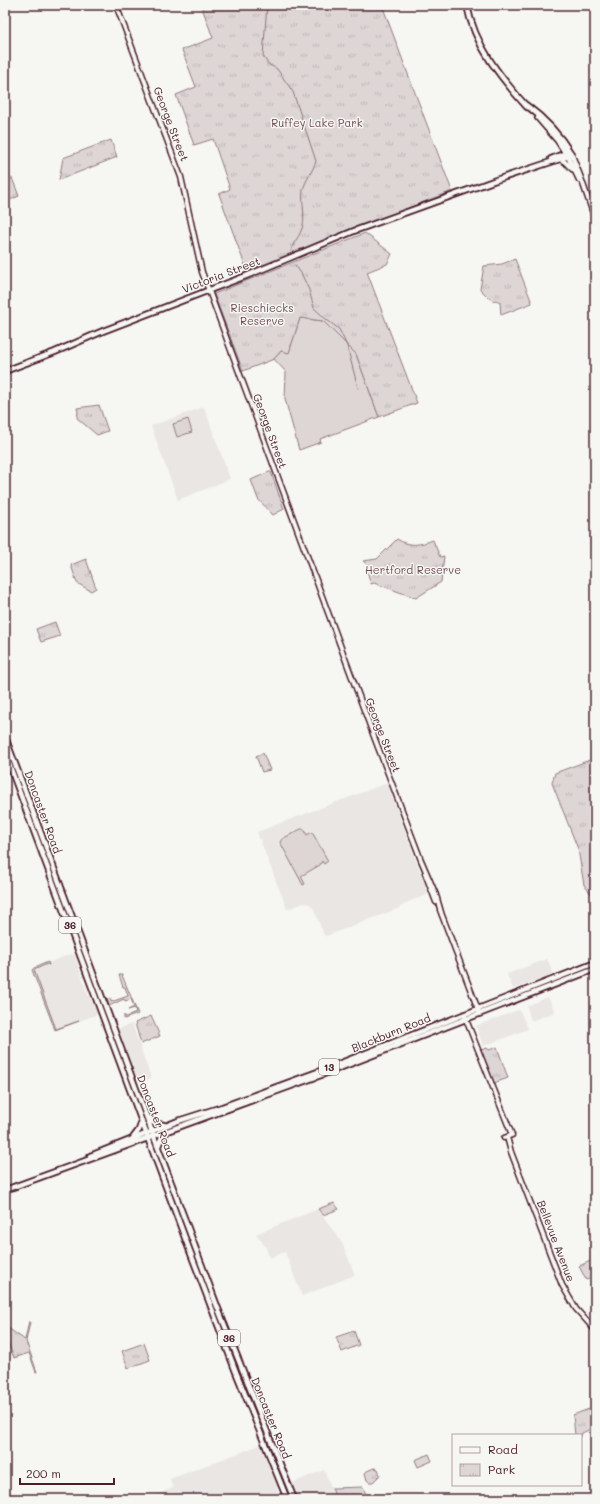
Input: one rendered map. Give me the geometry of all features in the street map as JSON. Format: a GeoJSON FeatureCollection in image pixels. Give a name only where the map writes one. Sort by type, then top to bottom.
{"type":"FeatureCollection","features":[{"type":"Feature","properties":{"kind":"main road","name":"George Street"},"geometry":{"type":"LineString","coordinates":[[116,5],[181,177],[199,264],[428,881],[480,1014]]}},
{"type":"Feature","properties":{"kind":"main road"},"geometry":{"type":"LineString","coordinates":[[466,5],[472,25],[486,53],[506,83],[569,154],[580,182]]}},
{"type":"Feature","properties":{"kind":"main road"},"geometry":{"type":"LineString","coordinates":[[526,105],[551,127],[569,154],[585,190],[595,219]]}},
{"type":"Feature","properties":{"kind":"main road"},"geometry":{"type":"LineString","coordinates":[[552,159],[557,155],[562,146]]}},
{"type":"Feature","properties":{"kind":"main road","name":"Victoria Street"},"geometry":{"type":"LineString","coordinates":[[515,174],[560,159],[569,154]]}},
{"type":"Feature","properties":{"kind":"main road","name":"Victoria Street"},"geometry":{"type":"LineString","coordinates":[[5,372],[103,331],[246,276],[354,232],[569,154]]}},
{"type":"Feature","properties":{"kind":"main road"},"geometry":{"type":"LineString","coordinates":[[560,159],[568,164],[585,190]]}},
{"type":"Feature","properties":{"kind":"main road","name":"Doncaster Road"},"geometry":{"type":"LineString","coordinates":[[5,737],[145,1113],[150,1135],[232,1349],[294,1499]]}},
{"type":"Feature","properties":{"kind":"main road","name":"Doncaster Road"},"geometry":{"type":"LineString","coordinates":[[5,753],[142,1121],[158,1148],[287,1499]]}},
{"type":"Feature","properties":{"kind":"main road"},"geometry":{"type":"LineString","coordinates":[[12,773],[17,769]]}},
{"type":"Feature","properties":{"kind":"main road","name":"Blackburn Road"},"geometry":{"type":"LineString","coordinates":[[168,1128],[324,1074],[428,1033],[466,1020],[563,979],[595,963]]}},
{"type":"Feature","properties":{"kind":"main road","name":"Blackburn Road"},"geometry":{"type":"LineString","coordinates":[[5,1190],[464,1014],[595,969]]}},
{"type":"Feature","properties":{"kind":"main road"},"geometry":{"type":"LineString","coordinates":[[90,984],[96,980]]}},
{"type":"Feature","properties":{"kind":"main road","name":"Bellevue Avenue"},"geometry":{"type":"LineString","coordinates":[[464,1014],[507,1125],[512,1152],[562,1285],[576,1309],[595,1330]]}},
{"type":"Feature","properties":{"kind":"main road"},"geometry":{"type":"LineString","coordinates":[[145,1113],[154,1123],[168,1128],[161,1139],[158,1148]]}},
{"type":"Feature","properties":{"kind":"main road"},"geometry":{"type":"LineString","coordinates":[[132,1139],[139,1130],[142,1121]]}},
{"type":"Feature","properties":{"kind":"main road","name":"Blackburn Road"},"geometry":{"type":"LineString","coordinates":[[80,1161],[100,1151],[132,1139],[150,1135]]}},
{"type":"Feature","properties":{"kind":"shaded area"},"geometry":{"type":"Polygon","coordinates":[[[204,407],[230,479],[178,500],[151,426],[204,407]]]}},
{"type":"Feature","properties":{"kind":"shaded area"},"geometry":{"type":"Polygon","coordinates":[[[387,783],[428,892],[427,895],[410,901],[397,909],[326,936],[324,935],[314,909],[310,904],[304,903],[287,909],[257,832],[387,783]]]}},
{"type":"Feature","properties":{"kind":"shaded area"},"geometry":{"type":"Polygon","coordinates":[[[71,954],[75,956],[86,990],[98,1014],[55,1030],[33,969],[71,954]]]}},
{"type":"Feature","properties":{"kind":"shaded area"},"geometry":{"type":"Polygon","coordinates":[[[547,959],[553,972],[549,976],[513,989],[507,974],[547,959]]]}},
{"type":"Feature","properties":{"kind":"shaded area"},"geometry":{"type":"Polygon","coordinates":[[[548,997],[555,1012],[531,1021],[527,1006],[548,997]]]}},
{"type":"Feature","properties":{"kind":"shaded area"},"geometry":{"type":"Polygon","coordinates":[[[518,1010],[520,1011],[528,1029],[483,1046],[476,1026],[518,1010]]]}},
{"type":"Feature","properties":{"kind":"shaded area"},"geometry":{"type":"Polygon","coordinates":[[[132,1024],[151,1078],[139,1083],[118,1029],[132,1024]]]}},
{"type":"Feature","properties":{"kind":"shaded area"},"geometry":{"type":"Polygon","coordinates":[[[318,1209],[342,1243],[355,1275],[302,1296],[285,1252],[269,1258],[266,1247],[256,1234],[318,1209]]]}},
{"type":"Feature","properties":{"kind":"shaded area"},"geometry":{"type":"Polygon","coordinates":[[[260,1445],[278,1486],[277,1489],[281,1499],[148,1499],[173,1488],[170,1479],[260,1445]]]}},
{"type":"Feature","properties":{"kind":"shaded area"},"geometry":{"type":"Polygon","coordinates":[[[324,1470],[336,1499],[298,1499],[292,1483],[324,1470]]]}},
{"type":"Feature","properties":{"kind":"green space","name":"Ruffey Lake Park"},"geometry":{"type":"Polygon","coordinates":[[[201,5],[382,5],[452,191],[247,271],[219,194],[230,189],[213,139],[194,145],[176,95],[196,87],[182,50],[213,38],[201,5]]]}},
{"type":"Feature","properties":{"kind":"green space"},"geometry":{"type":"Polygon","coordinates":[[[111,140],[117,157],[59,180],[63,158],[111,140]]]}},
{"type":"Feature","properties":{"kind":"green space"},"geometry":{"type":"Polygon","coordinates":[[[12,178],[19,196],[5,202],[5,180],[12,178]]]}},
{"type":"Feature","properties":{"kind":"green space","name":"Rieschiecks Reserve"},"geometry":{"type":"Polygon","coordinates":[[[365,233],[392,254],[387,264],[367,272],[417,403],[379,417],[356,354],[323,321],[300,318],[289,353],[281,351],[274,359],[243,371],[214,294],[365,233]]]}},
{"type":"Feature","properties":{"kind":"green space"},"geometry":{"type":"Polygon","coordinates":[[[515,259],[532,303],[501,315],[500,302],[496,300],[492,301],[480,289],[484,266],[502,264],[515,259]]]}},
{"type":"Feature","properties":{"kind":"green space"},"geometry":{"type":"Polygon","coordinates":[[[300,318],[323,321],[356,354],[379,417],[320,439],[321,442],[299,450],[285,399],[286,372],[274,359],[281,351],[289,352],[300,318]]]}},
{"type":"Feature","properties":{"kind":"green space"},"geometry":{"type":"Polygon","coordinates":[[[99,405],[108,431],[97,435],[77,418],[77,408],[99,405]]]}},
{"type":"Feature","properties":{"kind":"green space"},"geometry":{"type":"Polygon","coordinates":[[[188,419],[192,432],[177,437],[173,424],[188,419]]]}},
{"type":"Feature","properties":{"kind":"green space"},"geometry":{"type":"Polygon","coordinates":[[[271,472],[284,509],[273,515],[258,499],[251,480],[271,472]]]}},
{"type":"Feature","properties":{"kind":"green space","name":"Hertford Reserve"},"geometry":{"type":"Polygon","coordinates":[[[397,539],[401,542],[410,544],[424,543],[433,540],[440,557],[444,556],[441,582],[416,598],[374,583],[371,584],[367,571],[368,565],[363,561],[377,559],[397,539]]]}},
{"type":"Feature","properties":{"kind":"green space"},"geometry":{"type":"Polygon","coordinates":[[[86,559],[96,588],[91,591],[77,583],[71,565],[86,559]]]}},
{"type":"Feature","properties":{"kind":"green space"},"geometry":{"type":"Polygon","coordinates":[[[55,622],[60,636],[41,642],[36,629],[55,622]]]}},
{"type":"Feature","properties":{"kind":"green space"},"geometry":{"type":"Polygon","coordinates":[[[263,753],[270,770],[262,772],[256,756],[263,753]]]}},
{"type":"Feature","properties":{"kind":"green space"},"geometry":{"type":"Polygon","coordinates":[[[595,758],[595,899],[584,885],[578,849],[552,783],[555,773],[595,758]]]}},
{"type":"Feature","properties":{"kind":"green space"},"geometry":{"type":"Polygon","coordinates":[[[301,829],[304,829],[307,835],[312,832],[328,861],[324,864],[322,861],[320,865],[301,876],[305,884],[303,885],[280,842],[282,839],[301,829]]]}},
{"type":"Feature","properties":{"kind":"green space"},"geometry":{"type":"Polygon","coordinates":[[[48,962],[49,965],[47,964],[34,970],[56,1029],[79,1021],[55,1030],[32,970],[48,962]]]}},
{"type":"Feature","properties":{"kind":"green space"},"geometry":{"type":"Polygon","coordinates":[[[119,975],[122,975],[138,1014],[124,1019],[124,1015],[126,1017],[136,1013],[135,1008],[128,1010],[134,1007],[131,999],[125,1001],[124,999],[109,1006],[107,999],[110,998],[111,1002],[128,996],[119,975]]]}},
{"type":"Feature","properties":{"kind":"green space"},"geometry":{"type":"Polygon","coordinates":[[[151,1016],[160,1036],[141,1044],[135,1023],[151,1016]]]}},
{"type":"Feature","properties":{"kind":"green space"},"geometry":{"type":"Polygon","coordinates":[[[497,1047],[508,1078],[494,1083],[481,1050],[487,1048],[489,1050],[497,1047]]]}},
{"type":"Feature","properties":{"kind":"green space"},"geometry":{"type":"Polygon","coordinates":[[[334,1203],[339,1209],[323,1215],[318,1209],[334,1203]]]}},
{"type":"Feature","properties":{"kind":"green space"},"geometry":{"type":"Polygon","coordinates":[[[595,1259],[595,1277],[586,1280],[579,1266],[595,1259]]]}},
{"type":"Feature","properties":{"kind":"green space"},"geometry":{"type":"Polygon","coordinates":[[[29,1321],[26,1341],[37,1372],[29,1353],[14,1358],[9,1345],[5,1346],[5,1326],[25,1340],[29,1321]]]}},
{"type":"Feature","properties":{"kind":"green space"},"geometry":{"type":"Polygon","coordinates":[[[354,1331],[359,1345],[342,1352],[336,1337],[354,1331]]]}},
{"type":"Feature","properties":{"kind":"green space"},"geometry":{"type":"Polygon","coordinates":[[[144,1343],[150,1360],[128,1368],[122,1351],[144,1343]]]}},
{"type":"Feature","properties":{"kind":"green space"},"geometry":{"type":"Polygon","coordinates":[[[589,1409],[595,1409],[595,1427],[582,1434],[575,1434],[573,1415],[589,1409]]]}},
{"type":"Feature","properties":{"kind":"green space"},"geometry":{"type":"Polygon","coordinates":[[[429,1454],[432,1461],[418,1467],[415,1460],[429,1454]]]}},
{"type":"Feature","properties":{"kind":"green space"},"geometry":{"type":"Polygon","coordinates":[[[374,1468],[378,1469],[380,1475],[373,1482],[369,1482],[365,1473],[374,1468]]]}},
{"type":"Feature","properties":{"kind":"green space"},"geometry":{"type":"Polygon","coordinates":[[[363,1487],[368,1499],[336,1499],[332,1488],[363,1487]]]}},
{"type":"Feature","properties":{"kind":"waterway"},"geometry":{"type":"LineString","coordinates":[[267,5],[263,56],[268,64],[277,69],[293,92],[316,161],[303,190],[303,226],[291,251]]}},
{"type":"Feature","properties":{"kind":"waterway"},"geometry":{"type":"LineString","coordinates":[[295,265],[301,273],[309,290],[314,308],[339,329],[347,346],[358,388]]}}]}
